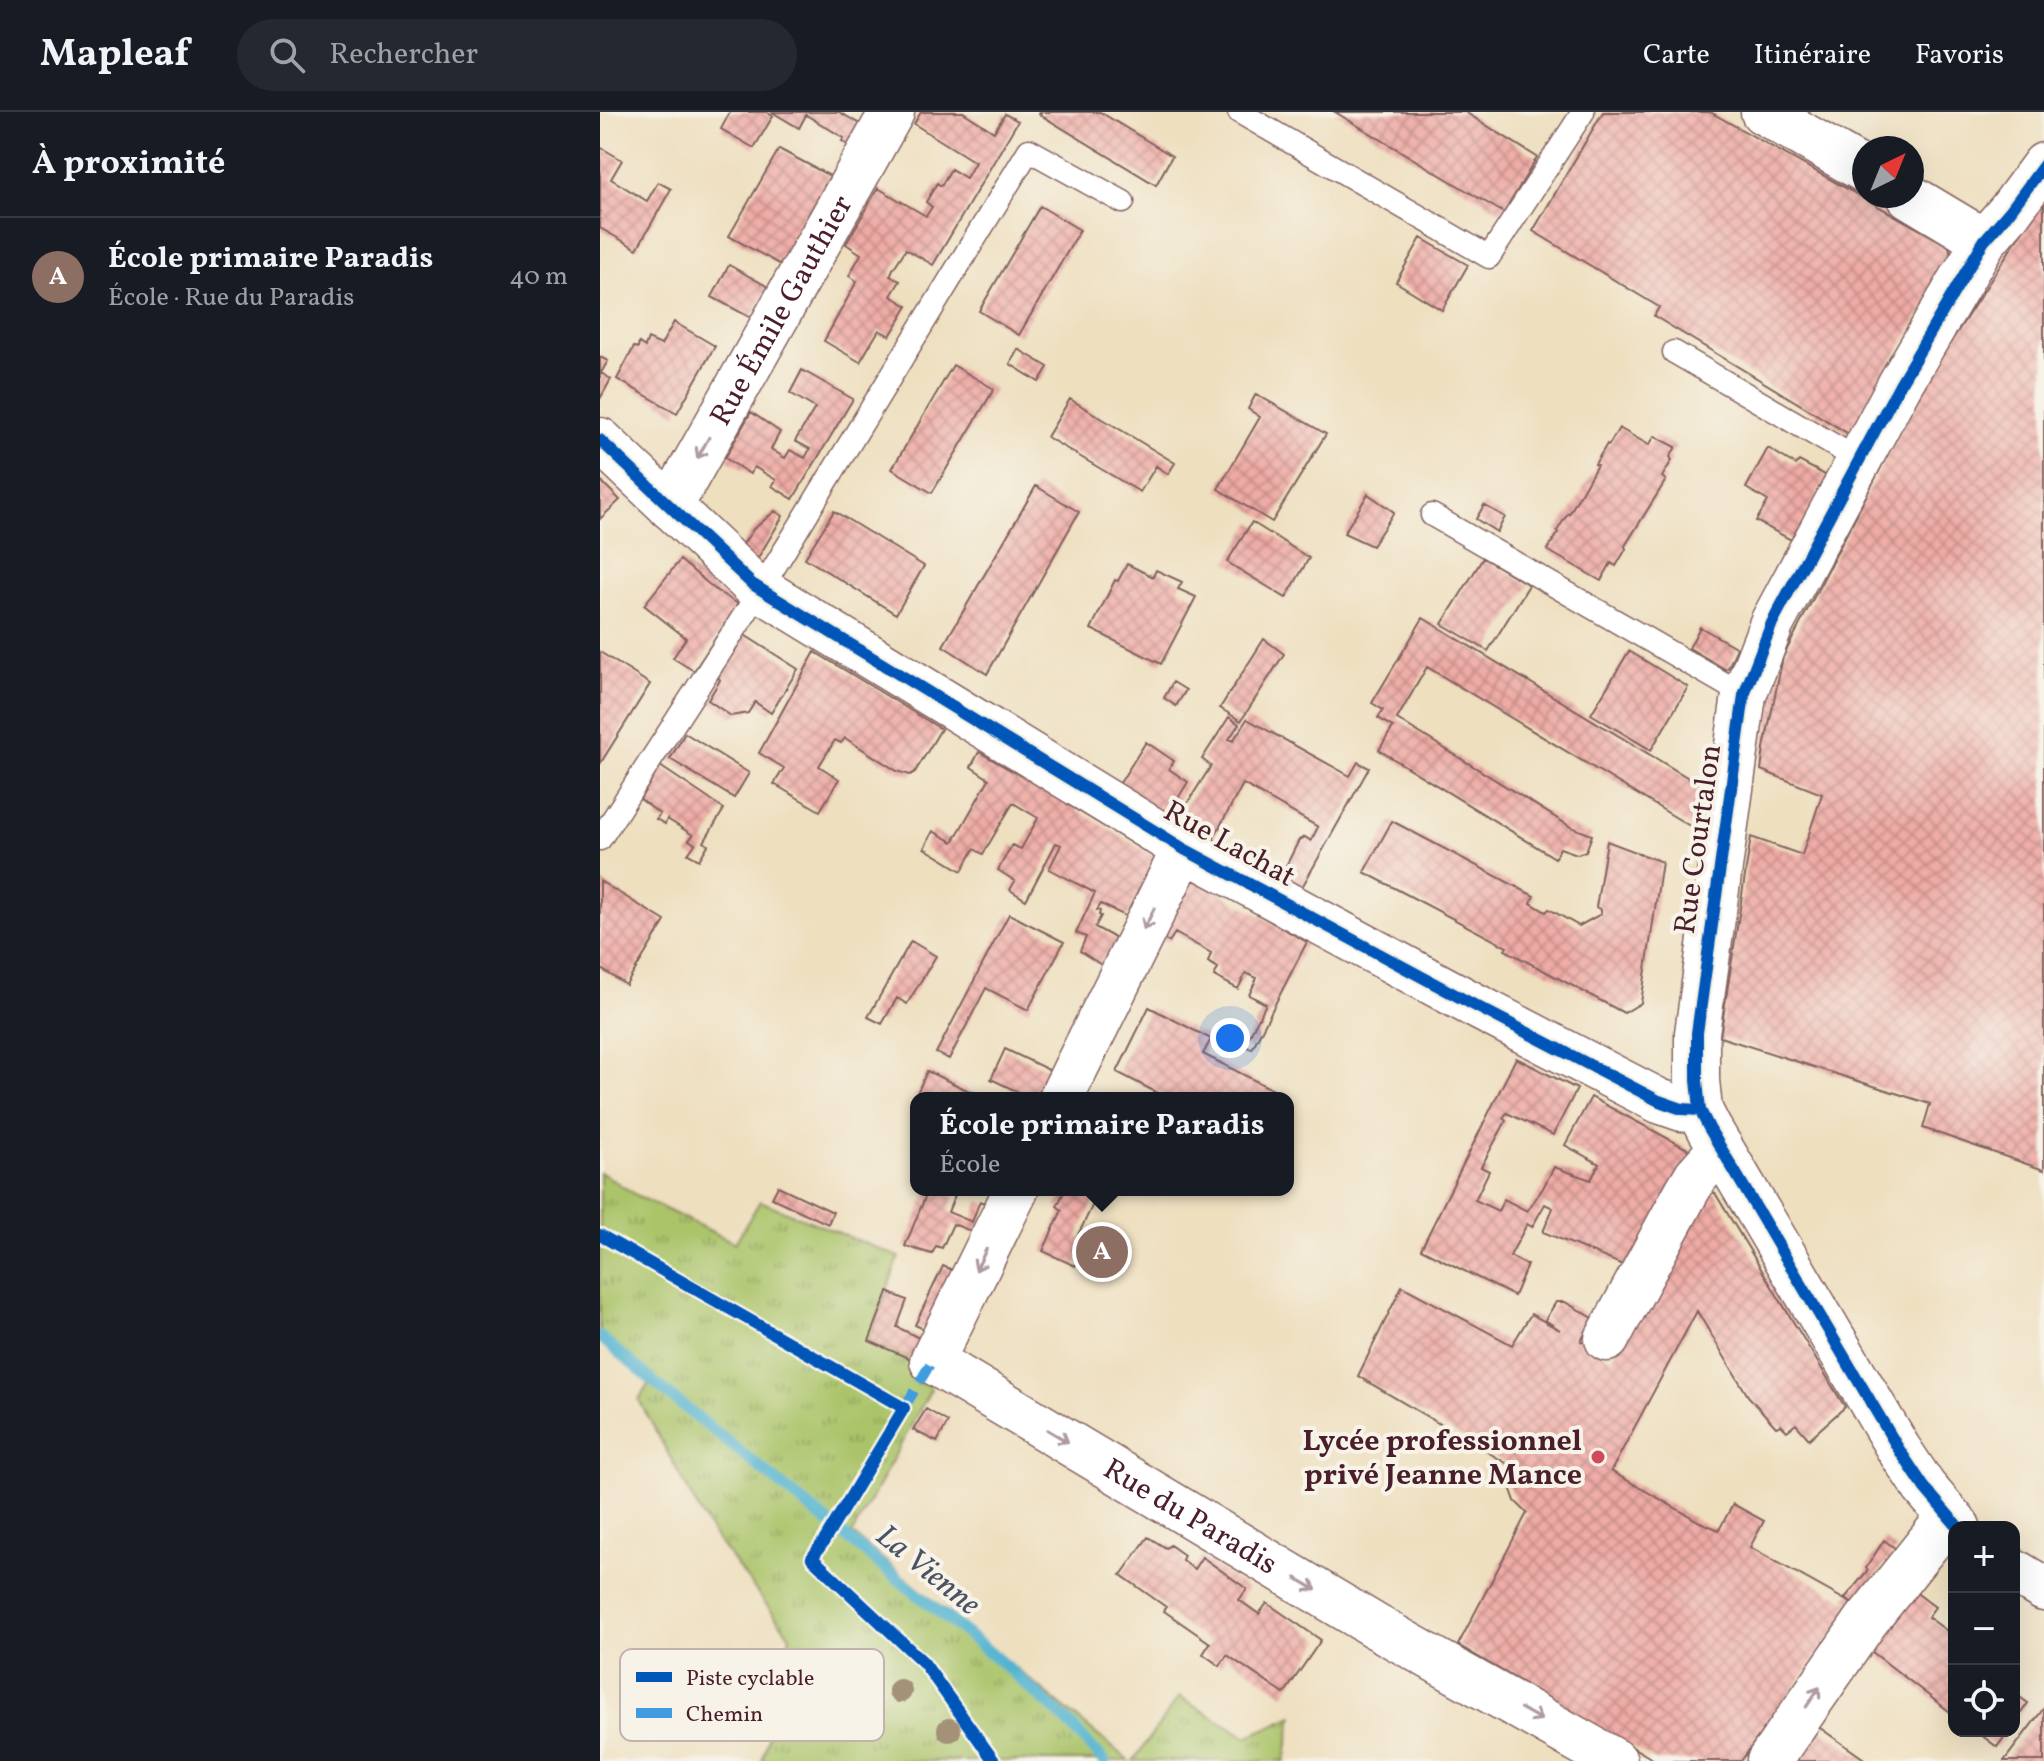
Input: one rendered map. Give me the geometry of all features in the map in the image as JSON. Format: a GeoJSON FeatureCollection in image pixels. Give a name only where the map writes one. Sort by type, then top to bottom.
{"type":"FeatureCollection","features":[{"type":"Feature","properties":{"kind":"street","name":"Rue Émile Gauthier"},"geometry":{"type":"LineString","coordinates":[[670,507],[892,112]]}},
{"type":"Feature","properties":{"kind":"street"},"geometry":{"type":"LineString","coordinates":[[1763,112],[1852,163]]}},
{"type":"Feature","properties":{"kind":"street","name":"Rue Courtalon"},"geometry":{"type":"LineString","coordinates":[[1953,1521],[1924,1487],[1898,1448],[1700,1110],[1697,1033],[1744,695],[1772,623],[1859,460],[1984,241],[2044,165]]}},
{"type":"Feature","properties":{"kind":"street"},"geometry":{"type":"LineString","coordinates":[[1924,205],[1984,241]]}},
{"type":"Feature","properties":{"kind":"street","name":"Rue Lachat"},"geometry":{"type":"LineString","coordinates":[[600,440],[757,586],[1184,849],[1659,1101],[1682,1109],[1700,1110]]}},
{"type":"Feature","properties":{"kind":"street"},"geometry":{"type":"LineString","coordinates":[[1064,1092],[1184,849]]}},
{"type":"Feature","properties":{"kind":"street"},"geometry":{"type":"LineString","coordinates":[[1607,1339],[1687,1191],[1721,1148]]}},
{"type":"Feature","properties":{"kind":"street","name":"Rue du Paradis"},"geometry":{"type":"LineString","coordinates":[[1013,1196],[932,1361],[1375,1626],[1615,1761]]}},
{"type":"Feature","properties":{"kind":"street"},"geometry":{"type":"LineString","coordinates":[[1769,1761],[1866,1621],[1948,1529]]}},
{"type":"Feature","properties":{"kind":"street"},"geometry":{"type":"LineString","coordinates":[[2020,1575],[2044,1589]]}},
{"type":"Feature","properties":{"kind":"lane"},"geometry":{"type":"LineString","coordinates":[[1239,112],[1489,257],[1583,112]]}},
{"type":"Feature","properties":{"kind":"lane"},"geometry":{"type":"LineString","coordinates":[[600,839],[1029,150],[1123,202]]}},
{"type":"Feature","properties":{"kind":"lane"},"geometry":{"type":"LineString","coordinates":[[1674,352],[1859,460]]}},
{"type":"Feature","properties":{"kind":"lane"},"geometry":{"type":"LineString","coordinates":[[1432,515],[1744,695]]}},
{"type":"Feature","properties":{"kind":"green space"},"geometry":{"type":"Polygon","coordinates":[[[600,1172],[638,1196],[735,1243],[760,1201],[899,1257],[869,1341],[915,1361],[931,1389],[852,1534],[1129,1761],[762,1761],[767,1741],[884,1741],[884,1649],[788,1649],[790,1636],[709,1529],[639,1400],[653,1376],[600,1333],[600,1172]]]}},
{"type":"Feature","properties":{"kind":"green space"},"geometry":{"type":"Polygon","coordinates":[[[1179,1697],[1247,1737],[1293,1716],[1285,1761],[1133,1761],[1179,1697]]]}},
{"type":"Feature","properties":{"kind":"building"},"geometry":{"type":"Polygon","coordinates":[[[730,112],[766,112],[773,116],[754,148],[721,129],[730,112]]]}},
{"type":"Feature","properties":{"kind":"building"},"geometry":{"type":"Polygon","coordinates":[[[772,112],[839,112],[860,124],[848,145],[842,141],[844,138],[806,115],[799,128],[772,112]]]}},
{"type":"Feature","properties":{"kind":"building"},"geometry":{"type":"Polygon","coordinates":[[[921,112],[963,112],[994,132],[1005,114],[1018,121],[933,265],[906,249],[890,276],[900,281],[891,296],[908,306],[890,336],[879,330],[860,362],[824,341],[857,281],[849,276],[861,254],[846,244],[878,188],[926,216],[932,207],[926,202],[937,183],[941,186],[951,169],[966,178],[975,162],[914,124],[921,112]]]}},
{"type":"Feature","properties":{"kind":"building"},"geometry":{"type":"Polygon","coordinates":[[[1040,112],[1100,112],[1172,156],[1156,185],[1040,112]]]}},
{"type":"Feature","properties":{"kind":"building"},"geometry":{"type":"Polygon","coordinates":[[[1335,112],[1465,112],[1537,157],[1504,213],[1335,112]]]}},
{"type":"Feature","properties":{"kind":"building"},"geometry":{"type":"Polygon","coordinates":[[[1603,112],[1710,112],[1852,192],[1852,208],[1881,208],[1949,246],[1952,260],[1849,434],[1654,316],[1659,307],[1533,231],[1603,112]]]}},
{"type":"Feature","properties":{"kind":"building"},"geometry":{"type":"Polygon","coordinates":[[[600,147],[622,160],[611,179],[647,201],[658,182],[671,189],[637,249],[600,228],[600,147]]]}},
{"type":"Feature","properties":{"kind":"building"},"geometry":{"type":"Polygon","coordinates":[[[779,149],[830,176],[781,265],[729,236],[779,149]]]}},
{"type":"Feature","properties":{"kind":"building"},"geometry":{"type":"Polygon","coordinates":[[[2044,197],[2044,1170],[1923,1128],[1930,1104],[1720,1037],[1751,837],[1802,855],[1822,794],[1761,770],[1783,657],[1925,382],[2044,197]]]}},
{"type":"Feature","properties":{"kind":"building"},"geometry":{"type":"Polygon","coordinates":[[[1040,206],[1080,230],[1019,335],[979,311],[1040,206]]]}},
{"type":"Feature","properties":{"kind":"building"},"geometry":{"type":"Polygon","coordinates":[[[1421,238],[1468,265],[1442,310],[1396,282],[1421,238]]]}},
{"type":"Feature","properties":{"kind":"building"},"geometry":{"type":"Polygon","coordinates":[[[729,265],[768,287],[751,318],[712,297],[729,265]]]}},
{"type":"Feature","properties":{"kind":"building"},"geometry":{"type":"Polygon","coordinates":[[[674,322],[715,346],[677,413],[617,379],[634,347],[638,348],[639,343],[645,347],[648,339],[661,345],[674,322]]]}},
{"type":"Feature","properties":{"kind":"building"},"geometry":{"type":"Polygon","coordinates":[[[1018,349],[1048,367],[1039,382],[1010,364],[1018,349]]]}},
{"type":"Feature","properties":{"kind":"building"},"geometry":{"type":"Polygon","coordinates":[[[600,357],[608,361],[601,373],[611,379],[600,399],[600,357]]]}},
{"type":"Feature","properties":{"kind":"building"},"geometry":{"type":"Polygon","coordinates":[[[953,365],[994,389],[932,493],[892,469],[953,365]]]}},
{"type":"Feature","properties":{"kind":"building"},"geometry":{"type":"Polygon","coordinates":[[[802,370],[853,399],[793,499],[772,486],[776,480],[754,467],[750,474],[725,458],[751,412],[780,432],[771,449],[785,458],[790,450],[805,458],[810,449],[795,441],[815,408],[790,393],[802,370]]]}},
{"type":"Feature","properties":{"kind":"building"},"geometry":{"type":"Polygon","coordinates":[[[1256,394],[1326,434],[1272,522],[1218,489],[1260,417],[1248,409],[1256,394]]]}},
{"type":"Feature","properties":{"kind":"building"},"geometry":{"type":"Polygon","coordinates":[[[1070,399],[1175,463],[1168,474],[1156,466],[1140,492],[1047,437],[1070,399]]]}},
{"type":"Feature","properties":{"kind":"building"},"geometry":{"type":"Polygon","coordinates":[[[1619,428],[1649,445],[1655,436],[1676,447],[1662,477],[1666,480],[1616,566],[1611,563],[1601,581],[1547,550],[1619,428]]]}},
{"type":"Feature","properties":{"kind":"building"},"geometry":{"type":"Polygon","coordinates":[[[1768,448],[1796,465],[1799,461],[1827,476],[1793,541],[1756,521],[1768,501],[1746,488],[1768,448]]]}},
{"type":"Feature","properties":{"kind":"building"},"geometry":{"type":"Polygon","coordinates":[[[600,480],[620,500],[600,519],[600,480]]]}},
{"type":"Feature","properties":{"kind":"building"},"geometry":{"type":"Polygon","coordinates":[[[1036,486],[1079,512],[987,674],[943,646],[1036,486]]]}},
{"type":"Feature","properties":{"kind":"building"},"geometry":{"type":"Polygon","coordinates":[[[1368,494],[1394,512],[1372,546],[1344,533],[1368,494]]]}},
{"type":"Feature","properties":{"kind":"building"},"geometry":{"type":"Polygon","coordinates":[[[1484,505],[1505,517],[1497,532],[1476,519],[1484,505]]]}},
{"type":"Feature","properties":{"kind":"building"},"geometry":{"type":"Polygon","coordinates":[[[775,511],[783,516],[752,568],[735,556],[754,528],[775,511]]]}},
{"type":"Feature","properties":{"kind":"building"},"geometry":{"type":"Polygon","coordinates":[[[834,511],[924,566],[896,614],[805,558],[834,511]]]}},
{"type":"Feature","properties":{"kind":"building"},"geometry":{"type":"Polygon","coordinates":[[[1252,522],[1309,558],[1286,598],[1227,562],[1252,522]]]}},
{"type":"Feature","properties":{"kind":"building"},"geometry":{"type":"Polygon","coordinates":[[[1483,558],[1529,585],[1488,651],[1442,624],[1483,558]]]}},
{"type":"Feature","properties":{"kind":"building"},"geometry":{"type":"Polygon","coordinates":[[[680,560],[738,604],[694,671],[673,658],[686,638],[644,605],[680,560]]]}},
{"type":"Feature","properties":{"kind":"building"},"geometry":{"type":"Polygon","coordinates":[[[1127,564],[1153,577],[1156,570],[1182,582],[1178,589],[1196,597],[1161,664],[1091,629],[1115,580],[1118,581],[1127,564]]]}},
{"type":"Feature","properties":{"kind":"building"},"geometry":{"type":"Polygon","coordinates":[[[1423,618],[1710,791],[1703,834],[1427,667],[1397,719],[1571,827],[1592,835],[1586,851],[1577,854],[1560,848],[1555,858],[1379,750],[1393,727],[1378,718],[1383,710],[1372,703],[1423,618]]]}},
{"type":"Feature","properties":{"kind":"building"},"geometry":{"type":"Polygon","coordinates":[[[1700,627],[1737,648],[1728,668],[1689,648],[1700,627]]]}},
{"type":"Feature","properties":{"kind":"building"},"geometry":{"type":"Polygon","coordinates":[[[743,634],[798,669],[771,713],[755,702],[748,713],[731,716],[708,700],[743,634]]]}},
{"type":"Feature","properties":{"kind":"building"},"geometry":{"type":"Polygon","coordinates":[[[1264,639],[1284,654],[1241,721],[1220,708],[1264,639]]]}},
{"type":"Feature","properties":{"kind":"building"},"geometry":{"type":"Polygon","coordinates":[[[1629,651],[1688,687],[1651,750],[1591,714],[1629,651]]]}},
{"type":"Feature","properties":{"kind":"building"},"geometry":{"type":"Polygon","coordinates":[[[600,652],[650,684],[600,764],[600,652]]]}},
{"type":"Feature","properties":{"kind":"building"},"geometry":{"type":"Polygon","coordinates":[[[815,652],[941,729],[915,772],[910,775],[897,771],[845,738],[841,743],[835,740],[819,766],[839,779],[820,811],[774,784],[784,768],[759,753],[815,652]]]}},
{"type":"Feature","properties":{"kind":"building"},"geometry":{"type":"Polygon","coordinates":[[[1173,682],[1186,690],[1176,706],[1164,698],[1173,682]]]}},
{"type":"Feature","properties":{"kind":"building"},"geometry":{"type":"Polygon","coordinates":[[[1229,717],[1239,724],[1229,739],[1233,741],[1247,719],[1350,776],[1358,762],[1369,768],[1301,889],[1280,878],[1299,840],[1305,837],[1311,841],[1318,827],[1243,784],[1212,841],[1176,821],[1211,766],[1202,759],[1229,717]]]}},
{"type":"Feature","properties":{"kind":"building"},"geometry":{"type":"Polygon","coordinates":[[[685,733],[749,773],[734,798],[670,759],[685,733]]]}},
{"type":"Feature","properties":{"kind":"building"},"geometry":{"type":"Polygon","coordinates":[[[1146,742],[1174,761],[1169,769],[1188,782],[1167,816],[1118,786],[1146,742]]]}},
{"type":"Feature","properties":{"kind":"building"},"geometry":{"type":"Polygon","coordinates":[[[979,752],[1156,858],[1127,917],[1101,904],[1097,910],[1101,916],[1095,927],[1117,939],[1103,966],[1080,951],[1086,937],[1076,933],[1095,893],[1049,869],[1061,845],[1056,843],[1026,900],[1010,890],[1015,881],[998,870],[1012,845],[1021,849],[1038,818],[1013,803],[983,854],[974,849],[962,871],[924,848],[933,831],[953,842],[989,779],[971,767],[979,752]]]}},
{"type":"Feature","properties":{"kind":"building"},"geometry":{"type":"Polygon","coordinates":[[[660,766],[724,809],[704,842],[708,845],[699,860],[688,854],[695,844],[689,840],[693,835],[667,819],[665,824],[656,819],[660,814],[640,799],[660,766]]]}},
{"type":"Feature","properties":{"kind":"building"},"geometry":{"type":"Polygon","coordinates":[[[1392,821],[1534,896],[1531,903],[1579,926],[1601,914],[1596,907],[1607,841],[1662,862],[1641,1003],[1624,1013],[1364,872],[1392,821]]]}},
{"type":"Feature","properties":{"kind":"building"},"geometry":{"type":"Polygon","coordinates":[[[600,881],[665,921],[626,985],[600,968],[600,881]]]}},
{"type":"Feature","properties":{"kind":"building"},"geometry":{"type":"Polygon","coordinates":[[[1199,881],[1307,942],[1252,1049],[1244,1046],[1266,1004],[1249,995],[1257,978],[1246,973],[1238,989],[1214,976],[1218,968],[1208,962],[1211,953],[1175,933],[1169,942],[1160,938],[1187,884],[1199,881]]]}},
{"type":"Feature","properties":{"kind":"building"},"geometry":{"type":"Polygon","coordinates":[[[1009,914],[1064,942],[1028,1010],[986,988],[949,1059],[936,1053],[1009,914]]]}},
{"type":"Feature","properties":{"kind":"building"},"geometry":{"type":"Polygon","coordinates":[[[911,941],[936,956],[907,1004],[897,998],[882,1024],[868,1017],[911,941]]]}},
{"type":"Feature","properties":{"kind":"building"},"geometry":{"type":"Polygon","coordinates":[[[1149,1007],[1211,1039],[1203,1054],[1277,1092],[1155,1092],[1117,1072],[1149,1007]]]}},
{"type":"Feature","properties":{"kind":"building"},"geometry":{"type":"Polygon","coordinates":[[[1005,1049],[1053,1072],[1044,1092],[1018,1092],[991,1079],[1005,1049]]]}},
{"type":"Feature","properties":{"kind":"building"},"geometry":{"type":"Polygon","coordinates":[[[1516,1058],[1577,1089],[1553,1135],[1507,1113],[1503,1118],[1506,1121],[1481,1167],[1489,1171],[1475,1200],[1498,1211],[1504,1199],[1527,1211],[1554,1167],[1591,1180],[1599,1164],[1565,1145],[1591,1097],[1693,1152],[1635,1270],[1543,1232],[1553,1208],[1545,1204],[1532,1227],[1527,1224],[1510,1256],[1527,1265],[1514,1296],[1421,1249],[1516,1058]]]}},
{"type":"Feature","properties":{"kind":"building"},"geometry":{"type":"Polygon","coordinates":[[[927,1071],[971,1092],[918,1092],[927,1071]]]}},
{"type":"Feature","properties":{"kind":"building"},"geometry":{"type":"Polygon","coordinates":[[[778,1186],[833,1212],[828,1224],[772,1198],[778,1186]]]}},
{"type":"Feature","properties":{"kind":"building","name":"Lycée professionnel privé Jeanne Mance"},"geometry":{"type":"Polygon","coordinates":[[[1701,1193],[1715,1193],[1845,1407],[1809,1439],[1796,1424],[1787,1431],[1781,1425],[1776,1427],[1748,1396],[1697,1311],[1611,1471],[1719,1530],[1733,1504],[1764,1521],[1750,1547],[1854,1605],[1741,1761],[1656,1761],[1458,1645],[1527,1513],[1515,1501],[1509,1484],[1518,1470],[1358,1376],[1402,1286],[1512,1345],[1531,1314],[1560,1330],[1545,1320],[1556,1302],[1565,1302],[1593,1318],[1581,1341],[1612,1359],[1701,1193]]]}},
{"type":"Feature","properties":{"kind":"building"},"geometry":{"type":"Polygon","coordinates":[[[926,1196],[955,1196],[948,1212],[972,1222],[980,1201],[988,1205],[976,1233],[953,1224],[942,1248],[936,1246],[932,1254],[905,1246],[926,1196]]]}},
{"type":"Feature","properties":{"kind":"building"},"geometry":{"type":"Polygon","coordinates":[[[1062,1196],[1097,1196],[1077,1237],[1087,1242],[1075,1266],[1043,1251],[1062,1210],[1057,1206],[1062,1196]]]}},
{"type":"Feature","properties":{"kind":"building"},"geometry":{"type":"Polygon","coordinates":[[[943,1266],[957,1272],[928,1331],[915,1325],[943,1266]]]}},
{"type":"Feature","properties":{"kind":"building"},"geometry":{"type":"Polygon","coordinates":[[[888,1292],[907,1300],[897,1327],[925,1341],[915,1361],[869,1341],[888,1292]]]}},
{"type":"Feature","properties":{"kind":"building"},"geometry":{"type":"Polygon","coordinates":[[[926,1409],[948,1422],[937,1442],[913,1430],[926,1409]]]}},
{"type":"Feature","properties":{"kind":"building"},"geometry":{"type":"Polygon","coordinates":[[[1148,1537],[1166,1548],[1170,1545],[1184,1555],[1182,1560],[1194,1569],[1202,1557],[1247,1589],[1239,1600],[1259,1614],[1267,1603],[1321,1640],[1284,1694],[1227,1655],[1220,1666],[1203,1654],[1210,1643],[1164,1611],[1166,1607],[1121,1575],[1148,1537]]]}},
{"type":"Feature","properties":{"kind":"building"},"geometry":{"type":"Polygon","coordinates":[[[1884,1540],[1896,1549],[1855,1604],[1845,1598],[1868,1570],[1866,1568],[1884,1540]]]}},
{"type":"Feature","properties":{"kind":"building"},"geometry":{"type":"Polygon","coordinates":[[[1910,1588],[1935,1607],[1928,1617],[1948,1632],[1948,1710],[1867,1648],[1910,1588]]]}},
{"type":"Feature","properties":{"kind":"building"},"geometry":{"type":"Polygon","coordinates":[[[2020,1697],[2028,1703],[2020,1714],[2020,1697]]]}},
{"type":"Feature","properties":{"kind":"building"},"geometry":{"type":"Polygon","coordinates":[[[2044,1708],[2044,1761],[2004,1761],[2044,1708]]]}},
{"type":"Feature","properties":{"kind":"building"},"geometry":{"type":"Polygon","coordinates":[[[1813,1723],[1867,1761],[1786,1761],[1813,1723]]]}},
{"type":"Feature","properties":{"kind":"building"},"geometry":{"type":"Polygon","coordinates":[[[1984,1737],[2004,1737],[1997,1747],[1984,1737]]]}},
{"type":"Feature","properties":{"kind":"waterway","name":"La Vienne"},"geometry":{"type":"LineString","coordinates":[[600,1337],[994,1656],[1065,1719],[1104,1761]]}},
{"type":"Feature","properties":{"kind":"marked path"},"geometry":{"type":"LineString","coordinates":[[904,1408],[932,1361]]}},
{"type":"Feature","properties":{"kind":"cycle path"},"geometry":{"type":"LineString","coordinates":[[1953,1521],[1924,1487],[1898,1448],[1709,1128],[1700,1110],[1697,1033],[1744,695],[1772,623],[1900,384],[1984,241],[2044,165]]}},
{"type":"Feature","properties":{"kind":"cycle path"},"geometry":{"type":"LineString","coordinates":[[600,440],[752,584],[1184,849],[1659,1101],[1682,1109],[1700,1110]]}},
{"type":"Feature","properties":{"kind":"cycle path"},"geometry":{"type":"LineString","coordinates":[[600,1235],[904,1408],[812,1558],[924,1663],[994,1761]]}},
{"type":"Feature","properties":{"kind":"place","name":"École primaire Paradis"},"geometry":{"type":"Point","coordinates":[1102,1252]}},
{"type":"Feature","properties":{"kind":"place","name":"Lycée professionnel privé Jeanne Mance"},"geometry":{"type":"Point","coordinates":[1598,1457]}}]}
